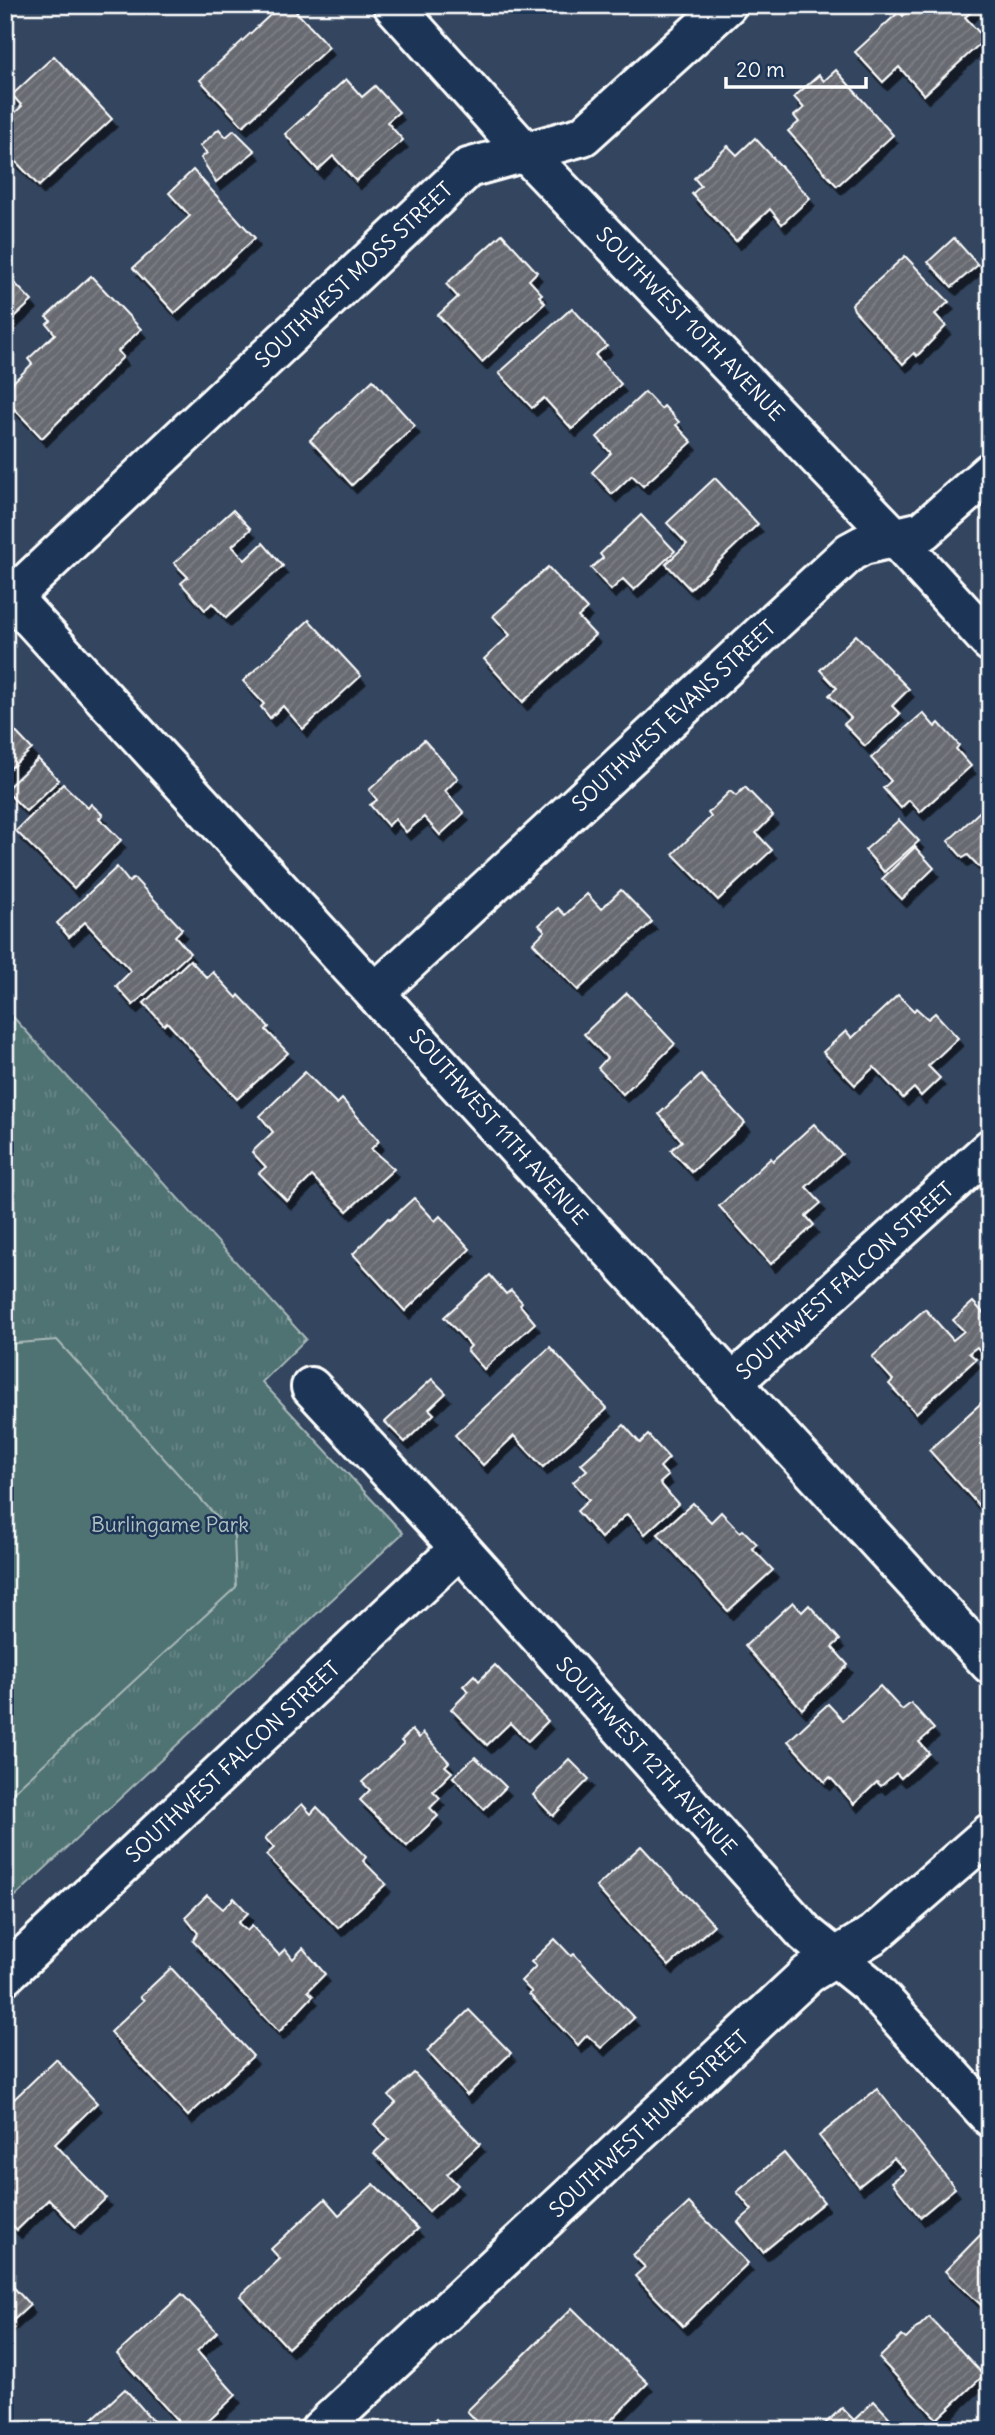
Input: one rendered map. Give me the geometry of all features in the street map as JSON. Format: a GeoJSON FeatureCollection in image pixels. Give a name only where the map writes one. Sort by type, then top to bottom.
{"type":"FeatureCollection","features":[{"type":"Feature","properties":{"kind":"street","name":"SOUTHWEST 10TH AVENUE"},"geometry":{"type":"LineString","coordinates":[[393,5],[525,152],[894,537],[990,642]]}},
{"type":"Feature","properties":{"kind":"street","name":"SOUTHWEST MOSS STREET"},"geometry":{"type":"LineString","coordinates":[[8,594],[468,168],[583,136],[727,5]]}},
{"type":"Feature","properties":{"kind":"street","name":"SOUTHWEST EVANS STREET"},"geometry":{"type":"LineString","coordinates":[[376,992],[850,552],[863,545],[923,531],[990,472]]}},
{"type":"Feature","properties":{"kind":"street","name":"SOUTHWEST 11TH AVENUE"},"geometry":{"type":"LineString","coordinates":[[8,594],[990,1664]]}},
{"type":"Feature","properties":{"kind":"street","name":"SOUTHWEST FALCON STREET"},"geometry":{"type":"LineString","coordinates":[[732,1384],[990,1149]]}},
{"type":"Feature","properties":{"kind":"street","name":"SOUTHWEST 12TH AVENUE"},"geometry":{"type":"LineString","coordinates":[[311,1387],[460,1548],[806,1934],[868,1984],[990,2117]]}},
{"type":"Feature","properties":{"kind":"street","name":"SOUTHWEST FALCON STREET"},"geometry":{"type":"LineString","coordinates":[[5,1975],[460,1548]]}},
{"type":"Feature","properties":{"kind":"street","name":"SOUTHWEST HUME STREET"},"geometry":{"type":"LineString","coordinates":[[320,2430],[808,1974],[874,1934],[990,1833]]}},
{"type":"Feature","properties":{"kind":"green space","name":"Burlingame Park"},"geometry":{"type":"Polygon","coordinates":[[[5,1008],[306,1339],[262,1382],[403,1533],[5,1906],[5,1008]]]}},
{"type":"Feature","properties":{"kind":"green space"},"geometry":{"type":"Polygon","coordinates":[[[57,1340],[234,1536],[236,1587],[10,1795],[5,1795],[5,1344],[57,1340]]]}},
{"type":"Feature","properties":{"kind":"building"},"geometry":{"type":"Polygon","coordinates":[[[281,5],[290,5],[329,47],[243,126],[200,80],[281,5]]]}},
{"type":"Feature","properties":{"kind":"building"},"geometry":{"type":"Polygon","coordinates":[[[914,5],[973,5],[976,8],[965,17],[985,39],[924,95],[899,67],[883,82],[855,52],[899,12],[903,16],[914,5]]]}},
{"type":"Feature","properties":{"kind":"building"},"geometry":{"type":"Polygon","coordinates":[[[54,56],[112,119],[39,186],[5,150],[5,122],[22,106],[12,95],[54,56]]]}},
{"type":"Feature","properties":{"kind":"building"},"geometry":{"type":"Polygon","coordinates":[[[836,70],[893,135],[837,186],[788,131],[799,122],[794,116],[804,108],[794,97],[819,75],[824,81],[836,70]]]}},
{"type":"Feature","properties":{"kind":"building"},"geometry":{"type":"Polygon","coordinates":[[[346,79],[362,97],[375,86],[399,112],[387,122],[403,140],[356,181],[333,156],[318,170],[285,134],[346,79]]]}},
{"type":"Feature","properties":{"kind":"building"},"geometry":{"type":"Polygon","coordinates":[[[219,129],[226,137],[234,130],[255,151],[216,182],[201,158],[207,153],[200,146],[219,129]]]}},
{"type":"Feature","properties":{"kind":"building"},"geometry":{"type":"Polygon","coordinates":[[[755,138],[810,198],[782,224],[770,209],[736,241],[692,194],[701,186],[694,178],[728,146],[737,155],[755,138]]]}},
{"type":"Feature","properties":{"kind":"building"},"geometry":{"type":"Polygon","coordinates":[[[193,170],[255,238],[175,313],[133,268],[190,216],[169,193],[193,170]]]}},
{"type":"Feature","properties":{"kind":"building"},"geometry":{"type":"Polygon","coordinates":[[[502,234],[537,272],[529,280],[542,294],[539,296],[545,303],[482,362],[438,315],[458,297],[446,284],[502,234]]]}},
{"type":"Feature","properties":{"kind":"building"},"geometry":{"type":"Polygon","coordinates":[[[954,238],[978,265],[952,287],[928,262],[954,238]]]}},
{"type":"Feature","properties":{"kind":"building"},"geometry":{"type":"Polygon","coordinates":[[[905,256],[949,302],[935,314],[946,326],[917,356],[914,353],[903,364],[854,310],[852,304],[905,256]]]}},
{"type":"Feature","properties":{"kind":"building"},"geometry":{"type":"Polygon","coordinates":[[[990,268],[990,281],[983,274],[990,268]]]}},
{"type":"Feature","properties":{"kind":"building"},"geometry":{"type":"Polygon","coordinates":[[[5,273],[32,301],[5,326],[5,273]]]}},
{"type":"Feature","properties":{"kind":"building"},"geometry":{"type":"Polygon","coordinates":[[[91,276],[141,329],[118,351],[123,357],[42,438],[5,399],[5,390],[32,364],[28,359],[55,334],[47,324],[51,321],[46,317],[91,276]]]}},
{"type":"Feature","properties":{"kind":"building"},"geometry":{"type":"Polygon","coordinates":[[[572,308],[607,346],[595,355],[621,384],[572,429],[544,398],[532,408],[499,373],[572,308]]]}},
{"type":"Feature","properties":{"kind":"building"},"geometry":{"type":"Polygon","coordinates":[[[373,380],[415,426],[352,485],[310,440],[373,380]]]}},
{"type":"Feature","properties":{"kind":"building"},"geometry":{"type":"Polygon","coordinates":[[[645,392],[661,409],[664,406],[679,422],[676,425],[692,442],[643,486],[632,475],[612,494],[592,472],[611,453],[597,437],[645,392]]]}},
{"type":"Feature","properties":{"kind":"building"},"geometry":{"type":"Polygon","coordinates":[[[715,478],[758,524],[690,589],[666,564],[687,544],[667,523],[715,478]]]}},
{"type":"Feature","properties":{"kind":"building"},"geometry":{"type":"Polygon","coordinates":[[[233,510],[251,529],[232,546],[245,560],[263,543],[283,566],[226,618],[212,603],[205,610],[181,583],[188,577],[174,563],[233,510]]]}},
{"type":"Feature","properties":{"kind":"building"},"geometry":{"type":"Polygon","coordinates":[[[641,515],[675,551],[634,590],[623,579],[611,590],[591,568],[603,558],[600,554],[641,515]]]}},
{"type":"Feature","properties":{"kind":"building"},"geometry":{"type":"Polygon","coordinates":[[[548,567],[587,609],[578,617],[595,635],[523,702],[484,659],[510,635],[493,616],[548,567]]]}},
{"type":"Feature","properties":{"kind":"building"},"geometry":{"type":"Polygon","coordinates":[[[309,620],[361,676],[303,729],[283,706],[270,718],[261,707],[264,704],[243,681],[309,620]]]}},
{"type":"Feature","properties":{"kind":"building"},"geometry":{"type":"Polygon","coordinates":[[[856,635],[909,689],[892,706],[900,714],[865,746],[844,724],[851,718],[829,695],[837,688],[820,670],[856,635]]]}},
{"type":"Feature","properties":{"kind":"building"},"geometry":{"type":"Polygon","coordinates":[[[923,713],[935,727],[939,723],[959,745],[956,749],[971,766],[920,812],[909,800],[901,808],[883,788],[891,781],[871,758],[923,713]]]}},
{"type":"Feature","properties":{"kind":"building"},"geometry":{"type":"Polygon","coordinates":[[[12,728],[32,749],[5,773],[5,731],[7,734],[12,728]]]}},
{"type":"Feature","properties":{"kind":"building"},"geometry":{"type":"Polygon","coordinates":[[[424,740],[458,778],[445,791],[464,813],[440,835],[424,817],[406,832],[395,819],[388,826],[370,805],[377,800],[369,790],[424,740]]]}},
{"type":"Feature","properties":{"kind":"building"},"geometry":{"type":"Polygon","coordinates":[[[38,759],[59,780],[26,811],[5,790],[38,759]]]}},
{"type":"Feature","properties":{"kind":"building"},"geometry":{"type":"Polygon","coordinates":[[[63,784],[88,808],[91,804],[103,815],[99,818],[121,840],[74,888],[16,831],[63,784]]]}},
{"type":"Feature","properties":{"kind":"building"},"geometry":{"type":"Polygon","coordinates":[[[745,787],[773,816],[756,833],[772,850],[718,900],[673,854],[711,817],[708,813],[730,791],[736,796],[745,787]]]}},
{"type":"Feature","properties":{"kind":"building"},"geometry":{"type":"Polygon","coordinates":[[[990,802],[990,893],[981,884],[989,877],[968,855],[963,858],[948,841],[990,802]]]}},
{"type":"Feature","properties":{"kind":"building"},"geometry":{"type":"Polygon","coordinates":[[[899,820],[919,841],[884,872],[865,850],[899,820]]]}},
{"type":"Feature","properties":{"kind":"building"},"geometry":{"type":"Polygon","coordinates":[[[915,847],[934,868],[902,899],[882,879],[915,847]]]}},
{"type":"Feature","properties":{"kind":"building"},"geometry":{"type":"Polygon","coordinates":[[[117,867],[129,882],[134,878],[182,929],[175,936],[190,953],[133,1005],[116,986],[131,971],[85,922],[69,937],[57,923],[117,867]]]}},
{"type":"Feature","properties":{"kind":"building"},"geometry":{"type":"Polygon","coordinates":[[[621,890],[652,922],[578,990],[533,943],[545,931],[539,925],[558,908],[565,915],[587,894],[601,909],[621,890]]]}},
{"type":"Feature","properties":{"kind":"building"},"geometry":{"type":"Polygon","coordinates":[[[190,960],[207,978],[213,972],[237,998],[239,995],[269,1027],[266,1030],[288,1053],[237,1099],[167,1022],[164,1025],[144,1003],[190,960]]]}},
{"type":"Feature","properties":{"kind":"building"},"geometry":{"type":"Polygon","coordinates":[[[627,993],[675,1044],[623,1094],[598,1068],[607,1058],[584,1034],[627,993]]]}},
{"type":"Feature","properties":{"kind":"building"},"geometry":{"type":"Polygon","coordinates":[[[898,995],[914,1011],[916,1008],[928,1019],[935,1013],[958,1038],[928,1066],[940,1078],[921,1096],[914,1088],[903,1098],[874,1067],[855,1085],[823,1052],[846,1031],[852,1038],[898,995]]]}},
{"type":"Feature","properties":{"kind":"building"},"geometry":{"type":"Polygon","coordinates":[[[305,1072],[337,1104],[342,1099],[379,1141],[371,1149],[394,1169],[347,1211],[312,1176],[287,1201],[259,1173],[266,1167],[252,1152],[273,1132],[260,1116],[305,1072]]]}},
{"type":"Feature","properties":{"kind":"building"},"geometry":{"type":"Polygon","coordinates":[[[701,1075],[745,1123],[692,1172],[671,1150],[682,1141],[659,1114],[701,1075]]]}},
{"type":"Feature","properties":{"kind":"building"},"geometry":{"type":"Polygon","coordinates":[[[814,1124],[842,1154],[806,1187],[821,1203],[806,1216],[814,1225],[771,1264],[719,1206],[771,1158],[773,1161],[814,1124]]]}},
{"type":"Feature","properties":{"kind":"building"},"geometry":{"type":"Polygon","coordinates":[[[414,1198],[435,1221],[440,1216],[470,1249],[405,1311],[353,1254],[388,1218],[390,1220],[414,1198]]]}},
{"type":"Feature","properties":{"kind":"building"},"geometry":{"type":"Polygon","coordinates":[[[490,1275],[506,1294],[511,1290],[535,1323],[484,1369],[467,1350],[471,1346],[444,1317],[490,1275]]]}},
{"type":"Feature","properties":{"kind":"building"},"geometry":{"type":"Polygon","coordinates":[[[973,1302],[990,1320],[990,1347],[982,1354],[977,1347],[969,1353],[976,1359],[916,1413],[889,1384],[893,1380],[872,1357],[925,1309],[953,1340],[964,1331],[953,1320],[973,1302]]]}},
{"type":"Feature","properties":{"kind":"building"},"geometry":{"type":"Polygon","coordinates":[[[550,1347],[607,1409],[543,1467],[514,1436],[483,1465],[455,1435],[550,1347]]]}},
{"type":"Feature","properties":{"kind":"building"},"geometry":{"type":"Polygon","coordinates":[[[432,1379],[446,1393],[429,1409],[434,1414],[405,1442],[385,1422],[432,1379]]]}},
{"type":"Feature","properties":{"kind":"building"},"geometry":{"type":"Polygon","coordinates":[[[990,1397],[990,1518],[929,1450],[990,1397]]]}},
{"type":"Feature","properties":{"kind":"building"},"geometry":{"type":"Polygon","coordinates":[[[624,1425],[640,1443],[648,1435],[669,1458],[660,1467],[668,1476],[660,1483],[678,1504],[645,1534],[627,1514],[601,1538],[577,1511],[589,1500],[573,1482],[587,1470],[581,1464],[624,1425]]]}},
{"type":"Feature","properties":{"kind":"building"},"geometry":{"type":"Polygon","coordinates":[[[693,1503],[711,1522],[721,1512],[740,1532],[743,1530],[757,1544],[752,1548],[773,1570],[728,1611],[658,1534],[693,1503]]]}},
{"type":"Feature","properties":{"kind":"building"},"geometry":{"type":"Polygon","coordinates":[[[793,1602],[802,1612],[809,1605],[840,1640],[832,1647],[848,1665],[802,1709],[745,1646],[793,1602]]]}},
{"type":"Feature","properties":{"kind":"building"},"geometry":{"type":"Polygon","coordinates":[[[495,1665],[548,1721],[528,1741],[510,1723],[487,1745],[451,1709],[469,1691],[463,1686],[474,1675],[479,1681],[495,1665]]]}},
{"type":"Feature","properties":{"kind":"building"},"geometry":{"type":"Polygon","coordinates":[[[880,1686],[902,1710],[911,1703],[934,1729],[919,1742],[929,1753],[901,1778],[896,1773],[881,1786],[877,1782],[854,1804],[830,1777],[825,1782],[788,1741],[828,1704],[843,1720],[880,1686]]]}},
{"type":"Feature","properties":{"kind":"building"},"geometry":{"type":"Polygon","coordinates":[[[412,1730],[419,1738],[423,1733],[449,1762],[445,1766],[452,1772],[433,1791],[440,1798],[430,1808],[438,1816],[407,1846],[360,1800],[370,1790],[362,1782],[404,1744],[401,1741],[412,1730]]]}},
{"type":"Feature","properties":{"kind":"building"},"geometry":{"type":"Polygon","coordinates":[[[475,1757],[506,1787],[484,1809],[453,1777],[475,1757]]]}},
{"type":"Feature","properties":{"kind":"building"},"geometry":{"type":"Polygon","coordinates":[[[569,1759],[589,1779],[553,1816],[533,1795],[569,1759]]]}},
{"type":"Feature","properties":{"kind":"building"},"geometry":{"type":"Polygon","coordinates":[[[302,1804],[311,1814],[317,1807],[366,1857],[363,1861],[386,1884],[338,1928],[266,1855],[274,1848],[265,1838],[302,1804]]]}},
{"type":"Feature","properties":{"kind":"building"},"geometry":{"type":"Polygon","coordinates":[[[641,1846],[714,1925],[669,1966],[596,1887],[641,1846]]]}},
{"type":"Feature","properties":{"kind":"building"},"geometry":{"type":"Polygon","coordinates":[[[207,1895],[223,1909],[234,1898],[248,1913],[238,1923],[247,1931],[252,1926],[279,1955],[285,1949],[293,1959],[303,1948],[325,1974],[308,1991],[313,1996],[279,2032],[193,1941],[198,1933],[185,1917],[207,1895]]]}},
{"type":"Feature","properties":{"kind":"building"},"geometry":{"type":"Polygon","coordinates":[[[555,1939],[571,1956],[574,1954],[634,2018],[601,2048],[587,2035],[578,2045],[529,1994],[532,1992],[521,1981],[536,1966],[531,1962],[555,1939]]]}},
{"type":"Feature","properties":{"kind":"building"},"geometry":{"type":"Polygon","coordinates":[[[171,1968],[253,2056],[188,2116],[110,2032],[144,2000],[140,1997],[171,1968]]]}},
{"type":"Feature","properties":{"kind":"building"},"geometry":{"type":"Polygon","coordinates":[[[469,2010],[511,2053],[467,2095],[427,2051],[469,2010]]]}},
{"type":"Feature","properties":{"kind":"building"},"geometry":{"type":"Polygon","coordinates":[[[56,2059],[97,2103],[55,2144],[106,2198],[76,2227],[49,2199],[17,2230],[5,2218],[5,2100],[9,2104],[56,2059]]]}},
{"type":"Feature","properties":{"kind":"building"},"geometry":{"type":"Polygon","coordinates":[[[414,2073],[480,2144],[447,2174],[458,2185],[429,2211],[374,2153],[389,2139],[374,2124],[396,2103],[389,2096],[414,2073]]]}},
{"type":"Feature","properties":{"kind":"building"},"geometry":{"type":"Polygon","coordinates":[[[877,2089],[955,2188],[920,2217],[892,2182],[906,2171],[894,2158],[859,2186],[819,2136],[877,2089]]]}},
{"type":"Feature","properties":{"kind":"building"},"geometry":{"type":"Polygon","coordinates":[[[784,2153],[824,2202],[763,2252],[738,2222],[752,2210],[737,2192],[784,2153]]]}},
{"type":"Feature","properties":{"kind":"building"},"geometry":{"type":"Polygon","coordinates":[[[374,2184],[418,2229],[288,2348],[240,2296],[280,2259],[271,2249],[325,2199],[339,2215],[374,2184]]]}},
{"type":"Feature","properties":{"kind":"building"},"geometry":{"type":"Polygon","coordinates":[[[689,2203],[748,2263],[683,2326],[635,2276],[645,2267],[633,2255],[689,2203]]]}},
{"type":"Feature","properties":{"kind":"building"},"geometry":{"type":"Polygon","coordinates":[[[990,2225],[990,2299],[982,2306],[945,2271],[990,2225]]]}},
{"type":"Feature","properties":{"kind":"building"},"geometry":{"type":"Polygon","coordinates":[[[5,2278],[30,2305],[5,2328],[5,2278]]]}},
{"type":"Feature","properties":{"kind":"building"},"geometry":{"type":"Polygon","coordinates":[[[182,2294],[217,2332],[197,2351],[236,2395],[199,2430],[186,2430],[117,2354],[182,2294]]]}},
{"type":"Feature","properties":{"kind":"building"},"geometry":{"type":"Polygon","coordinates":[[[572,2308],[648,2383],[601,2430],[485,2430],[467,2411],[572,2308]]]}},
{"type":"Feature","properties":{"kind":"building"},"geometry":{"type":"Polygon","coordinates":[[[929,2317],[984,2375],[937,2419],[879,2358],[902,2336],[906,2339],[929,2317]]]}},
{"type":"Feature","properties":{"kind":"building"},"geometry":{"type":"Polygon","coordinates":[[[125,2389],[161,2430],[80,2430],[125,2389]]]}},
{"type":"Feature","properties":{"kind":"building"},"geometry":{"type":"Polygon","coordinates":[[[874,2401],[901,2430],[819,2429],[842,2408],[854,2420],[874,2401]]]}},
{"type":"Feature","properties":{"kind":"building"},"geometry":{"type":"Polygon","coordinates":[[[436,2419],[446,2430],[424,2430],[436,2419]]]}}]}
